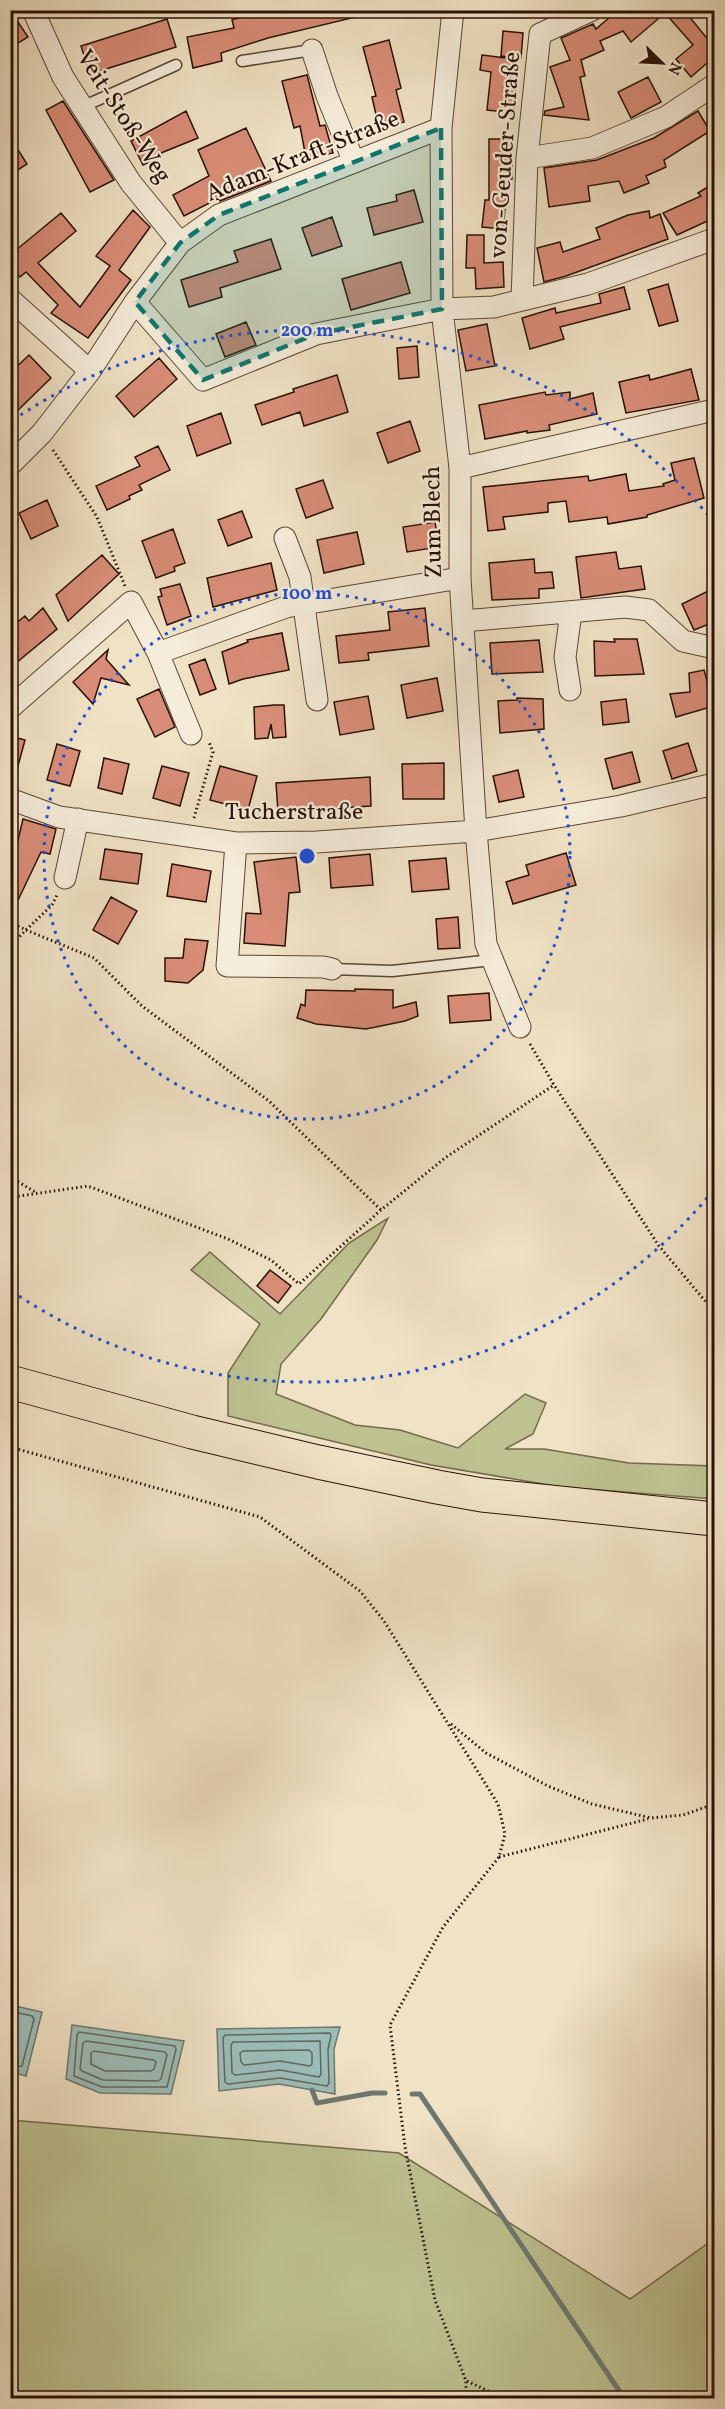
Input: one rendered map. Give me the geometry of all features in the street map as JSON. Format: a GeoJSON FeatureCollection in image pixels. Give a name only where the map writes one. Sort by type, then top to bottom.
{"type":"FeatureCollection","features":[{"type":"Feature","properties":{"kind":"main road"},"geometry":{"type":"LineString","coordinates":[[10,1382],[192,1432],[437,1487],[482,1495],[714,1519]]}},
{"type":"Feature","properties":{"kind":"street","name":"Veit-Stoß-Weg"},"geometry":{"type":"LineString","coordinates":[[33,10],[63,77],[131,183],[180,243]]}},
{"type":"Feature","properties":{"kind":"street","name":"Zum Blech"},"geometry":{"type":"LineString","coordinates":[[453,10],[441,128],[442,309],[460,468],[460,578],[476,831],[486,944],[520,1027]]}},
{"type":"Feature","properties":{"kind":"street","name":"von-Geuder-Straße"},"geometry":{"type":"LineString","coordinates":[[522,300],[527,159],[540,34],[592,10]]}},
{"type":"Feature","properties":{"kind":"street"},"geometry":{"type":"LineString","coordinates":[[312,50],[327,96],[354,162]]}},
{"type":"Feature","properties":{"kind":"street"},"geometry":{"type":"LineString","coordinates":[[527,159],[592,148],[666,117],[714,85]]}},
{"type":"Feature","properties":{"kind":"street","name":"Adam-Kraft-Straße"},"geometry":{"type":"LineString","coordinates":[[10,465],[42,433],[90,371],[135,302],[180,243],[219,216],[441,128]]}},
{"type":"Feature","properties":{"kind":"street"},"geometry":{"type":"LineString","coordinates":[[135,302],[203,380],[316,334],[442,309],[494,307],[588,284],[714,239]]}},
{"type":"Feature","properties":{"kind":"street"},"geometry":{"type":"LineString","coordinates":[[10,299],[90,371]]}},
{"type":"Feature","properties":{"kind":"street"},"geometry":{"type":"LineString","coordinates":[[460,468],[714,410]]}},
{"type":"Feature","properties":{"kind":"street"},"geometry":{"type":"LineString","coordinates":[[285,538],[300,577],[317,700]]}},
{"type":"Feature","properties":{"kind":"street"},"geometry":{"type":"LineString","coordinates":[[158,653],[285,607],[460,578]]}},
{"type":"Feature","properties":{"kind":"street"},"geometry":{"type":"LineString","coordinates":[[10,708],[131,602],[158,653],[191,734]]}},
{"type":"Feature","properties":{"kind":"street"},"geometry":{"type":"LineString","coordinates":[[464,621],[625,607],[649,610],[683,641],[710,647],[714,645]]}},
{"type":"Feature","properties":{"kind":"street"},"geometry":{"type":"LineString","coordinates":[[570,690],[565,657],[571,612]]}},
{"type":"Feature","properties":{"kind":"street","name":"Tucherstraße"},"geometry":{"type":"LineString","coordinates":[[10,799],[59,817],[236,843],[317,842],[476,831],[621,806],[714,784]]}},
{"type":"Feature","properties":{"kind":"street"},"geometry":{"type":"LineString","coordinates":[[65,878],[78,819]]}},
{"type":"Feature","properties":{"kind":"street"},"geometry":{"type":"LineString","coordinates":[[236,843],[227,966],[332,969]]}},
{"type":"Feature","properties":{"kind":"lane"},"geometry":{"type":"LineString","coordinates":[[242,61],[312,50]]}},
{"type":"Feature","properties":{"kind":"lane"},"geometry":{"type":"LineString","coordinates":[[82,107],[176,65]]}},
{"type":"Feature","properties":{"kind":"lane"},"geometry":{"type":"LineString","coordinates":[[332,969],[392,971],[492,960]]}},
{"type":"Feature","properties":{"kind":"path"},"geometry":{"type":"LineString","coordinates":[[42,433],[97,517],[131,602]]}},
{"type":"Feature","properties":{"kind":"path"},"geometry":{"type":"LineString","coordinates":[[10,946],[52,905],[65,878]]}},
{"type":"Feature","properties":{"kind":"path"},"geometry":{"type":"LineString","coordinates":[[10,922],[94,958],[142,1006],[269,1101],[381,1210]]}},
{"type":"Feature","properties":{"kind":"path"},"geometry":{"type":"LineString","coordinates":[[520,1027],[554,1085],[658,1246],[706,1302],[714,1307]]}},
{"type":"Feature","properties":{"kind":"path"},"geometry":{"type":"LineString","coordinates":[[10,1192],[20,1196],[88,1186],[228,1239],[271,1260],[299,1284],[381,1210],[445,1158],[554,1085]]}},
{"type":"Feature","properties":{"kind":"path"},"geometry":{"type":"LineString","coordinates":[[10,1177],[38,1193]]}},
{"type":"Feature","properties":{"kind":"path"},"geometry":{"type":"LineString","coordinates":[[10,1447],[261,1517],[360,1591],[384,1622],[498,1804],[505,1834],[499,1857],[443,1927],[390,2025],[405,2147],[435,2300],[466,2381],[466,2398]]}},
{"type":"Feature","properties":{"kind":"path"},"geometry":{"type":"LineString","coordinates":[[447,1721],[486,1753],[548,1786],[592,1804],[651,1818]]}},
{"type":"Feature","properties":{"kind":"path"},"geometry":{"type":"LineString","coordinates":[[499,1857],[651,1818],[683,1815],[714,1804]]}},
{"type":"Feature","properties":{"kind":"path"},"geometry":{"type":"LineString","coordinates":[[466,2381],[503,2398]]}},
{"type":"Feature","properties":{"kind":"highlighted area"},"geometry":{"type":"Polygon","coordinates":[[[441,128],[442,309],[316,334],[203,380],[135,302],[180,243],[219,215],[441,128]]]}},
{"type":"Feature","properties":{"kind":"green space"},"geometry":{"type":"Polygon","coordinates":[[[388,1218],[377,1240],[321,1319],[281,1364],[276,1394],[355,1425],[400,1430],[458,1448],[525,1394],[546,1403],[533,1434],[505,1449],[544,1449],[629,1463],[714,1466],[714,1499],[561,1487],[431,1465],[228,1416],[228,1373],[260,1324],[191,1270],[210,1252],[280,1314],[349,1243],[388,1218]]]}},
{"type":"Feature","properties":{"kind":"green space"},"geometry":{"type":"Polygon","coordinates":[[[10,2120],[399,2153],[630,2299],[714,2239],[714,2398],[11,2398],[10,2120]]]}},
{"type":"Feature","properties":{"kind":"water"},"geometry":{"type":"Polygon","coordinates":[[[11,2005],[42,2012],[26,2076],[11,2072],[11,2005]]]}},
{"type":"Feature","properties":{"kind":"water"},"geometry":{"type":"Polygon","coordinates":[[[72,2025],[184,2041],[171,2094],[100,2093],[66,2079],[72,2025]]]}},
{"type":"Feature","properties":{"kind":"water"},"geometry":{"type":"Polygon","coordinates":[[[340,2027],[334,2049],[335,2094],[279,2084],[219,2091],[217,2029],[340,2027]]]}},
{"type":"Feature","properties":{"kind":"building"},"geometry":{"type":"Polygon","coordinates":[[[10,10],[28,37],[10,48],[10,10]]]}},
{"type":"Feature","properties":{"kind":"building"},"geometry":{"type":"Polygon","coordinates":[[[261,10],[359,10],[360,16],[268,38],[221,53],[222,61],[193,68],[187,37],[234,28],[232,20],[261,10]]]}},
{"type":"Feature","properties":{"kind":"building"},"geometry":{"type":"Polygon","coordinates":[[[618,10],[684,10],[714,47],[714,57],[691,77],[676,59],[693,45],[665,13],[631,42],[623,31],[600,41],[604,50],[581,60],[585,76],[580,77],[589,120],[544,115],[545,111],[564,107],[550,67],[570,60],[561,38],[593,24],[596,29],[618,10]]]}},
{"type":"Feature","properties":{"kind":"building"},"geometry":{"type":"Polygon","coordinates":[[[167,19],[176,47],[90,74],[81,46],[167,19]]]}},
{"type":"Feature","properties":{"kind":"building"},"geometry":{"type":"Polygon","coordinates":[[[503,31],[523,33],[521,58],[501,56],[503,31]]]}},
{"type":"Feature","properties":{"kind":"building"},"geometry":{"type":"Polygon","coordinates":[[[389,40],[401,88],[396,90],[404,122],[379,128],[372,97],[376,96],[363,47],[389,40]]]}},
{"type":"Feature","properties":{"kind":"building"},"geometry":{"type":"Polygon","coordinates":[[[482,55],[513,59],[509,84],[516,85],[514,113],[487,110],[491,72],[480,70],[482,55]]]}},
{"type":"Feature","properties":{"kind":"building"},"geometry":{"type":"Polygon","coordinates":[[[307,75],[320,126],[325,125],[333,153],[306,158],[300,126],[294,128],[282,81],[307,75]]]}},
{"type":"Feature","properties":{"kind":"building"},"geometry":{"type":"Polygon","coordinates":[[[648,77],[661,102],[631,118],[618,92],[648,77]]]}},
{"type":"Feature","properties":{"kind":"building"},"geometry":{"type":"Polygon","coordinates":[[[63,101],[114,180],[90,192],[46,110],[63,101]]]}},
{"type":"Feature","properties":{"kind":"building"},"geometry":{"type":"Polygon","coordinates":[[[186,111],[198,138],[161,153],[162,156],[143,165],[131,141],[186,111]]]}},
{"type":"Feature","properties":{"kind":"building"},"geometry":{"type":"Polygon","coordinates":[[[698,111],[710,131],[664,160],[666,167],[646,176],[649,183],[624,193],[619,181],[588,186],[590,201],[549,207],[544,168],[597,160],[654,138],[698,111]]]}},
{"type":"Feature","properties":{"kind":"building"},"geometry":{"type":"Polygon","coordinates":[[[246,128],[271,181],[220,201],[219,198],[184,216],[173,195],[209,176],[198,150],[246,128]]]}},
{"type":"Feature","properties":{"kind":"building"},"geometry":{"type":"Polygon","coordinates":[[[10,137],[27,164],[10,175],[10,137]]]}},
{"type":"Feature","properties":{"kind":"building"},"geometry":{"type":"Polygon","coordinates":[[[489,139],[512,139],[512,179],[508,179],[503,229],[482,227],[485,200],[489,200],[489,139]]]}},
{"type":"Feature","properties":{"kind":"building"},"geometry":{"type":"Polygon","coordinates":[[[714,183],[714,218],[677,235],[663,213],[701,196],[698,193],[714,183]]]}},
{"type":"Feature","properties":{"kind":"building"},"geometry":{"type":"Polygon","coordinates":[[[414,190],[423,222],[374,235],[367,208],[397,201],[396,195],[414,190]]]}},
{"type":"Feature","properties":{"kind":"building"},"geometry":{"type":"Polygon","coordinates":[[[133,210],[150,227],[119,270],[131,280],[88,338],[51,313],[58,305],[26,272],[20,277],[10,265],[10,255],[61,213],[76,231],[38,263],[80,307],[110,266],[96,256],[133,210]]]}},
{"type":"Feature","properties":{"kind":"building"},"geometry":{"type":"Polygon","coordinates":[[[649,211],[650,218],[660,214],[668,239],[544,282],[537,248],[560,242],[563,252],[600,239],[596,228],[628,215],[649,211]]]}},
{"type":"Feature","properties":{"kind":"building"},"geometry":{"type":"Polygon","coordinates":[[[332,217],[342,246],[312,256],[302,228],[332,217]]]}},
{"type":"Feature","properties":{"kind":"building"},"geometry":{"type":"Polygon","coordinates":[[[467,235],[484,235],[484,263],[503,262],[504,287],[476,289],[475,268],[466,268],[467,235]]]}},
{"type":"Feature","properties":{"kind":"building"},"geometry":{"type":"Polygon","coordinates":[[[271,239],[281,269],[220,288],[222,297],[189,307],[181,280],[238,262],[234,251],[271,239]]]}},
{"type":"Feature","properties":{"kind":"building"},"geometry":{"type":"Polygon","coordinates":[[[401,262],[410,293],[351,310],[342,279],[401,262]]]}},
{"type":"Feature","properties":{"kind":"building"},"geometry":{"type":"Polygon","coordinates":[[[668,284],[678,321],[659,326],[648,290],[668,284]]]}},
{"type":"Feature","properties":{"kind":"building"},"geometry":{"type":"Polygon","coordinates":[[[624,287],[630,309],[560,327],[564,339],[530,349],[522,318],[555,308],[556,313],[601,303],[599,294],[624,287]]]}},
{"type":"Feature","properties":{"kind":"building"},"geometry":{"type":"Polygon","coordinates":[[[246,322],[256,345],[225,357],[216,334],[246,322]]]}},
{"type":"Feature","properties":{"kind":"building"},"geometry":{"type":"Polygon","coordinates":[[[487,324],[495,366],[466,371],[458,330],[487,324]]]}},
{"type":"Feature","properties":{"kind":"building"},"geometry":{"type":"Polygon","coordinates":[[[417,346],[419,377],[399,379],[397,348],[417,346]]]}},
{"type":"Feature","properties":{"kind":"building"},"geometry":{"type":"Polygon","coordinates":[[[29,355],[51,378],[10,418],[10,373],[29,355]]]}},
{"type":"Feature","properties":{"kind":"building"},"geometry":{"type":"Polygon","coordinates":[[[159,358],[177,379],[134,417],[116,396],[159,358]]]}},
{"type":"Feature","properties":{"kind":"building"},"geometry":{"type":"Polygon","coordinates":[[[691,369],[699,400],[626,413],[619,382],[649,375],[650,380],[691,369]]]}},
{"type":"Feature","properties":{"kind":"building"},"geometry":{"type":"Polygon","coordinates":[[[337,375],[348,412],[304,426],[300,412],[262,425],[255,405],[294,392],[293,389],[337,375]]]}},
{"type":"Feature","properties":{"kind":"building"},"geometry":{"type":"Polygon","coordinates":[[[545,392],[546,395],[570,392],[570,399],[593,393],[597,414],[549,425],[550,430],[527,433],[527,431],[485,439],[479,405],[545,392]]]}},
{"type":"Feature","properties":{"kind":"building"},"geometry":{"type":"Polygon","coordinates":[[[221,413],[231,443],[197,456],[187,426],[221,413]]]}},
{"type":"Feature","properties":{"kind":"building"},"geometry":{"type":"Polygon","coordinates":[[[410,421],[420,451],[388,463],[377,433],[410,421]]]}},
{"type":"Feature","properties":{"kind":"building"},"geometry":{"type":"Polygon","coordinates":[[[158,446],[170,470],[139,485],[142,490],[129,496],[130,499],[107,510],[96,486],[140,466],[135,457],[158,446]]]}},
{"type":"Feature","properties":{"kind":"building"},"geometry":{"type":"Polygon","coordinates":[[[694,458],[704,498],[647,515],[647,517],[608,524],[607,517],[569,522],[566,501],[548,503],[548,512],[503,517],[505,529],[488,531],[483,487],[588,476],[589,481],[626,474],[629,491],[664,486],[663,484],[675,480],[671,463],[694,458]]]}},
{"type":"Feature","properties":{"kind":"building"},"geometry":{"type":"Polygon","coordinates":[[[323,480],[333,508],[306,518],[296,489],[323,480]]]}},
{"type":"Feature","properties":{"kind":"building"},"geometry":{"type":"Polygon","coordinates":[[[47,500],[58,526],[31,539],[19,513],[47,500]]]}},
{"type":"Feature","properties":{"kind":"building"},"geometry":{"type":"Polygon","coordinates":[[[242,511],[252,537],[228,546],[218,520],[242,511]]]}},
{"type":"Feature","properties":{"kind":"building"},"geometry":{"type":"Polygon","coordinates":[[[435,522],[439,547],[407,552],[403,527],[435,522]]]}},
{"type":"Feature","properties":{"kind":"building"},"geometry":{"type":"Polygon","coordinates":[[[173,529],[185,563],[174,567],[175,571],[156,578],[142,541],[173,529]]]}},
{"type":"Feature","properties":{"kind":"building"},"geometry":{"type":"Polygon","coordinates":[[[357,532],[364,564],[324,573],[317,540],[357,532]]]}},
{"type":"Feature","properties":{"kind":"building"},"geometry":{"type":"Polygon","coordinates":[[[616,552],[619,569],[641,566],[645,589],[581,598],[576,557],[616,552]]]}},
{"type":"Feature","properties":{"kind":"building"},"geometry":{"type":"Polygon","coordinates":[[[102,555],[119,574],[68,621],[56,595],[102,555]]]}},
{"type":"Feature","properties":{"kind":"building"},"geometry":{"type":"Polygon","coordinates":[[[534,559],[535,573],[552,572],[554,588],[539,589],[539,598],[492,600],[489,563],[534,559]]]}},
{"type":"Feature","properties":{"kind":"building"},"geometry":{"type":"Polygon","coordinates":[[[271,563],[277,590],[213,607],[207,578],[271,563]]]}},
{"type":"Feature","properties":{"kind":"building"},"geometry":{"type":"Polygon","coordinates":[[[180,584],[191,616],[167,625],[158,597],[162,596],[160,589],[180,584]]]}},
{"type":"Feature","properties":{"kind":"building"},"geometry":{"type":"Polygon","coordinates":[[[710,590],[714,598],[714,622],[694,630],[682,604],[710,590]]]}},
{"type":"Feature","properties":{"kind":"building"},"geometry":{"type":"Polygon","coordinates":[[[43,608],[57,629],[10,668],[10,628],[25,616],[29,621],[43,608]]]}},
{"type":"Feature","properties":{"kind":"building"},"geometry":{"type":"Polygon","coordinates":[[[425,608],[429,646],[368,653],[369,660],[339,663],[336,636],[390,630],[388,612],[425,608]]]}},
{"type":"Feature","properties":{"kind":"building"},"geometry":{"type":"Polygon","coordinates":[[[282,633],[289,670],[229,684],[222,652],[248,642],[247,640],[282,633]]]}},
{"type":"Feature","properties":{"kind":"building"},"geometry":{"type":"Polygon","coordinates":[[[614,639],[637,639],[644,674],[595,676],[594,641],[615,642],[614,639]]]}},
{"type":"Feature","properties":{"kind":"building"},"geometry":{"type":"Polygon","coordinates":[[[539,640],[543,672],[492,674],[490,643],[539,640]]]}},
{"type":"Feature","properties":{"kind":"building"},"geometry":{"type":"Polygon","coordinates":[[[108,650],[106,659],[129,685],[101,678],[93,704],[73,682],[108,650]]]}},
{"type":"Feature","properties":{"kind":"building"},"geometry":{"type":"Polygon","coordinates":[[[205,659],[216,689],[200,695],[189,665],[205,659]]]}},
{"type":"Feature","properties":{"kind":"building"},"geometry":{"type":"Polygon","coordinates":[[[704,670],[714,706],[676,717],[670,694],[690,692],[689,673],[704,670]]]}},
{"type":"Feature","properties":{"kind":"building"},"geometry":{"type":"Polygon","coordinates":[[[437,678],[443,711],[407,718],[401,685],[437,678]]]}},
{"type":"Feature","properties":{"kind":"building"},"geometry":{"type":"Polygon","coordinates":[[[159,689],[175,727],[155,737],[137,699],[159,689]]]}},
{"type":"Feature","properties":{"kind":"building"},"geometry":{"type":"Polygon","coordinates":[[[368,696],[374,729],[340,735],[334,702],[368,696]]]}},
{"type":"Feature","properties":{"kind":"building"},"geometry":{"type":"Polygon","coordinates":[[[517,698],[543,699],[544,729],[500,733],[498,701],[517,700],[517,698]]]}},
{"type":"Feature","properties":{"kind":"building"},"geometry":{"type":"Polygon","coordinates":[[[626,699],[629,722],[603,725],[601,702],[626,699]]]}},
{"type":"Feature","properties":{"kind":"building"},"geometry":{"type":"Polygon","coordinates":[[[284,705],[286,737],[273,738],[271,724],[268,738],[255,739],[254,707],[284,705]]]}},
{"type":"Feature","properties":{"kind":"building"},"geometry":{"type":"Polygon","coordinates":[[[10,736],[25,740],[15,777],[10,777],[10,736]]]}},
{"type":"Feature","properties":{"kind":"building"},"geometry":{"type":"Polygon","coordinates":[[[688,743],[697,771],[672,779],[663,751],[688,743]]]}},
{"type":"Feature","properties":{"kind":"building"},"geometry":{"type":"Polygon","coordinates":[[[57,744],[80,751],[70,786],[47,780],[57,744]]]}},
{"type":"Feature","properties":{"kind":"building"},"geometry":{"type":"Polygon","coordinates":[[[632,752],[640,782],[613,789],[605,759],[632,752]]]}},
{"type":"Feature","properties":{"kind":"building"},"geometry":{"type":"Polygon","coordinates":[[[104,758],[129,764],[122,794],[98,788],[104,758]]]}},
{"type":"Feature","properties":{"kind":"building"},"geometry":{"type":"Polygon","coordinates":[[[444,763],[444,799],[403,799],[402,764],[444,763]]]}},
{"type":"Feature","properties":{"kind":"building"},"geometry":{"type":"Polygon","coordinates":[[[162,766],[189,773],[180,806],[153,798],[162,766]]]}},
{"type":"Feature","properties":{"kind":"building"},"geometry":{"type":"Polygon","coordinates":[[[220,766],[257,776],[248,810],[210,800],[220,766]]]}},
{"type":"Feature","properties":{"kind":"building"},"geometry":{"type":"Polygon","coordinates":[[[518,770],[524,797],[499,802],[493,776],[518,770]]]}},
{"type":"Feature","properties":{"kind":"building"},"geometry":{"type":"Polygon","coordinates":[[[370,777],[371,806],[278,812],[276,783],[370,777]]]}},
{"type":"Feature","properties":{"kind":"building"},"geometry":{"type":"Polygon","coordinates":[[[23,819],[56,829],[50,854],[41,852],[10,917],[10,860],[13,861],[23,819]]]}},
{"type":"Feature","properties":{"kind":"building"},"geometry":{"type":"Polygon","coordinates":[[[105,849],[142,854],[138,884],[100,879],[105,849]]]}},
{"type":"Feature","properties":{"kind":"building"},"geometry":{"type":"Polygon","coordinates":[[[566,853],[576,885],[513,904],[506,882],[529,875],[526,865],[566,853]]]}},
{"type":"Feature","properties":{"kind":"building"},"geometry":{"type":"Polygon","coordinates":[[[370,854],[373,885],[331,888],[329,858],[370,854]]]}},
{"type":"Feature","properties":{"kind":"building"},"geometry":{"type":"Polygon","coordinates":[[[296,857],[300,892],[289,893],[285,946],[244,943],[246,913],[261,914],[254,862],[296,857]]]}},
{"type":"Feature","properties":{"kind":"building"},"geometry":{"type":"Polygon","coordinates":[[[446,858],[449,889],[412,892],[409,861],[446,858]]]}},
{"type":"Feature","properties":{"kind":"building"},"geometry":{"type":"Polygon","coordinates":[[[172,864],[211,871],[206,902],[167,896],[172,864]]]}},
{"type":"Feature","properties":{"kind":"building"},"geometry":{"type":"Polygon","coordinates":[[[111,897],[137,911],[118,944],[93,930],[111,897]]]}},
{"type":"Feature","properties":{"kind":"building"},"geometry":{"type":"Polygon","coordinates":[[[458,917],[460,948],[438,949],[436,919],[458,917]]]}},
{"type":"Feature","properties":{"kind":"building"},"geometry":{"type":"Polygon","coordinates":[[[185,939],[208,941],[203,970],[188,983],[165,981],[165,958],[183,958],[185,939]]]}},
{"type":"Feature","properties":{"kind":"building"},"geometry":{"type":"Polygon","coordinates":[[[355,989],[393,990],[393,1008],[416,1002],[418,1016],[366,1029],[316,1024],[297,1018],[301,1004],[305,1006],[306,990],[355,991],[355,989]]]}},
{"type":"Feature","properties":{"kind":"building"},"geometry":{"type":"Polygon","coordinates":[[[489,993],[491,1020],[450,1023],[448,996],[489,993]]]}},
{"type":"Feature","properties":{"kind":"building"},"geometry":{"type":"Polygon","coordinates":[[[270,1270],[291,1286],[278,1303],[257,1286],[270,1270]]]}},
{"type":"Feature","properties":{"kind":"waterway"},"geometry":{"type":"LineString","coordinates":[[312,2090],[317,2103],[372,2093],[385,2093]]}},
{"type":"Feature","properties":{"kind":"waterway"},"geometry":{"type":"LineString","coordinates":[[412,2094],[420,2094],[624,2398]]}}]}
